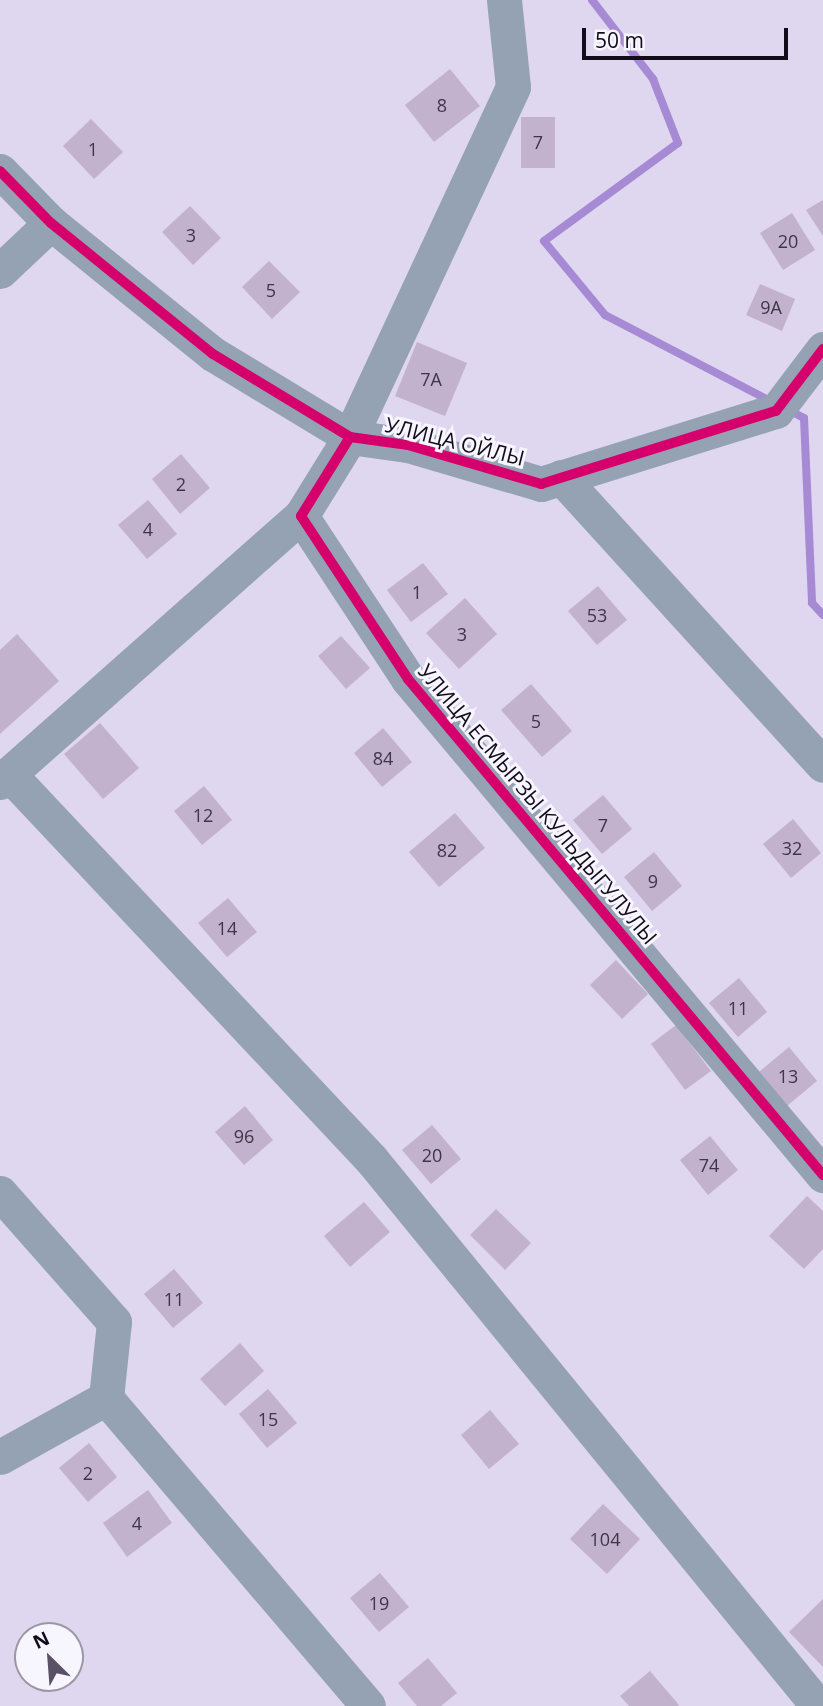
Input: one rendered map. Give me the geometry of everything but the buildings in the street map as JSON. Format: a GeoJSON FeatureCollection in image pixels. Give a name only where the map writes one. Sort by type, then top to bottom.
{"type":"FeatureCollection","features":[{"type":"Feature","properties":{"kind":"street"},"geometry":{"type":"LineString","coordinates":[[504,0],[513,87],[351,437],[301,516],[5,778],[371,1159],[818,1706]]}},
{"type":"Feature","properties":{"kind":"street","name":"УЛИЦА ОЙЛЫ"},"geometry":{"type":"LineString","coordinates":[[0,171],[51,223],[212,354],[351,437],[408,445],[541,484],[776,411],[823,349]]}},
{"type":"Feature","properties":{"kind":"street"},"geometry":{"type":"LineString","coordinates":[[0,271],[51,223]]}},
{"type":"Feature","properties":{"kind":"street"},"geometry":{"type":"LineString","coordinates":[[561,477],[823,765]]}},
{"type":"Feature","properties":{"kind":"street","name":"УЛИЦА ЕСМЫРЗЫ КУЛЬДЫГУЛУЛЫ"},"geometry":{"type":"LineString","coordinates":[[301,516],[408,679],[823,1175]]}},
{"type":"Feature","properties":{"kind":"street"},"geometry":{"type":"LineString","coordinates":[[0,1194],[114,1322],[106,1398],[368,1706]]}},
{"type":"Feature","properties":{"kind":"street"},"geometry":{"type":"LineString","coordinates":[[0,1457],[106,1398]]}},
{"type":"Feature","properties":{"kind":"waterway"},"geometry":{"type":"LineString","coordinates":[[592,0],[653,79],[678,143],[544,241],[605,315],[772,402]]}},
{"type":"Feature","properties":{"kind":"waterway"},"geometry":{"type":"LineString","coordinates":[[787,409],[804,418],[812,603],[823,615]]}},
{"type":"Feature","properties":{"kind":"cycle path"},"geometry":{"type":"LineString","coordinates":[[0,171],[51,223],[213,354],[350,437],[408,445],[541,484],[776,411],[823,349]]}},
{"type":"Feature","properties":{"kind":"cycle path"},"geometry":{"type":"LineString","coordinates":[[350,437],[301,516],[408,679],[823,1175]]}}]}
